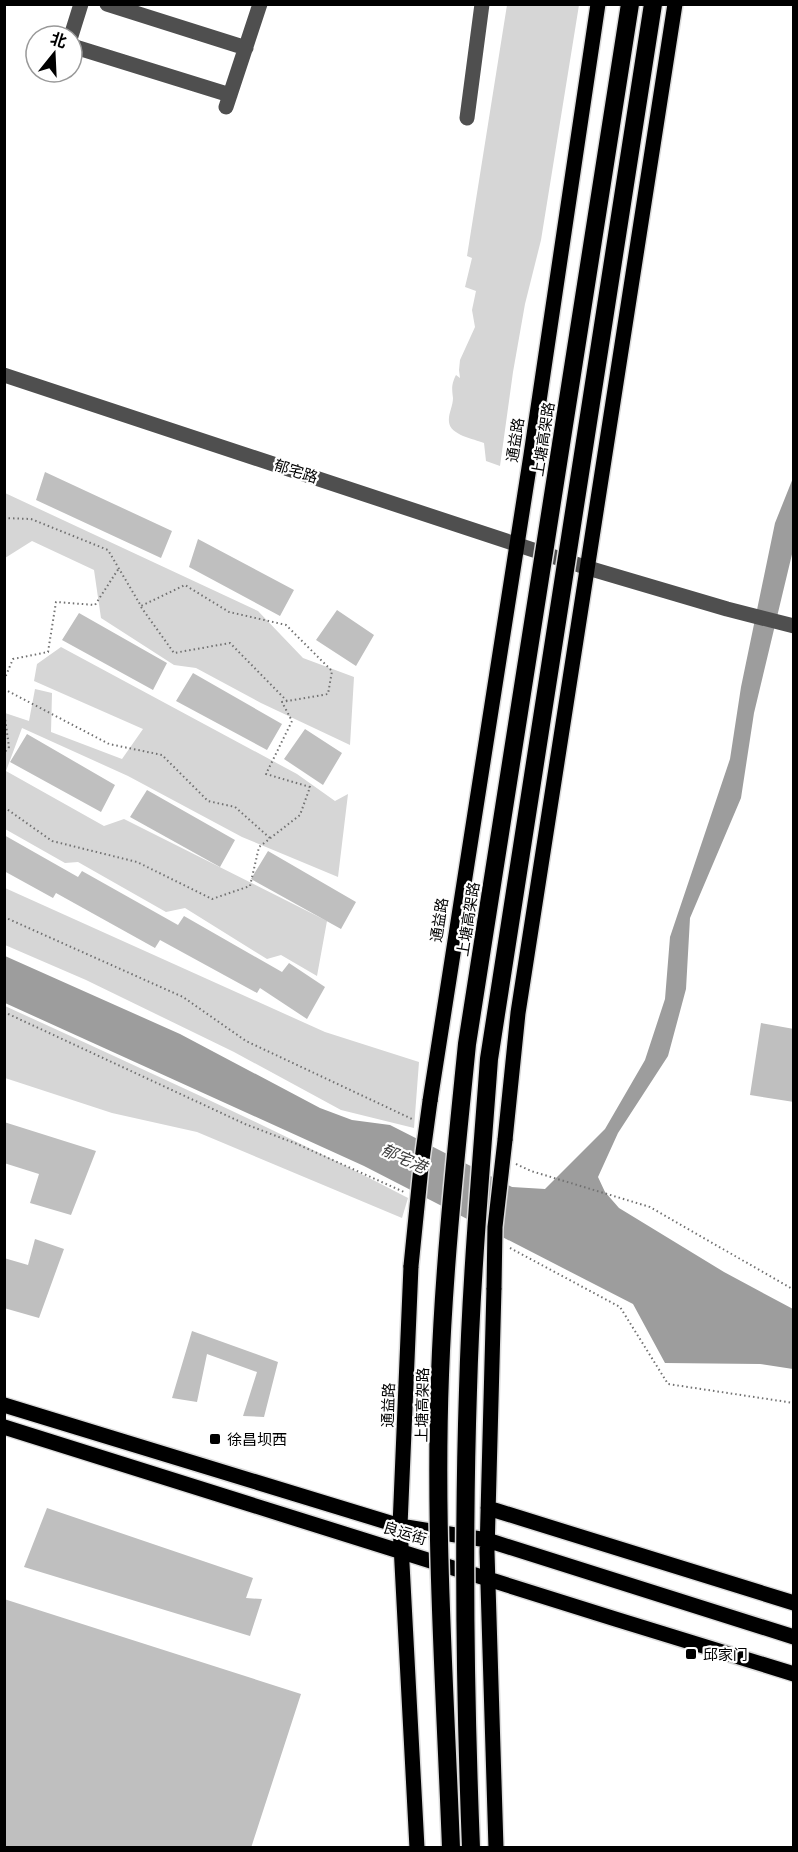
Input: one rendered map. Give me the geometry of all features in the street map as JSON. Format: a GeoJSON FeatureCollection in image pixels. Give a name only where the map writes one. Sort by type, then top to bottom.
{"type":"FeatureCollection","features":[{"type":"Feature","properties":{"kind":"highway","name":"上塘高架路"},"geometry":{"type":"LineString","coordinates":[[451,1848],[439,1560],[440,1376],[449,1219],[467,1044],[630,4]]}},
{"type":"Feature","properties":{"kind":"highway"},"geometry":{"type":"LineString","coordinates":[[471,1848],[465,1695],[468,1389],[489,1059],[653,4]]}},
{"type":"Feature","properties":{"kind":"main road","name":"通益路"},"geometry":{"type":"LineString","coordinates":[[417,1848],[400,1526],[411,1266],[430,1101],[598,4]]}},
{"type":"Feature","properties":{"kind":"main road"},"geometry":{"type":"LineString","coordinates":[[496,1848],[487,1540],[495,1227],[518,1013],[675,4]]}},
{"type":"Feature","properties":{"kind":"main road","name":"良运街"},"geometry":{"type":"LineString","coordinates":[[4,1405],[400,1526],[487,1540],[794,1637]]}},
{"type":"Feature","properties":{"kind":"main road","name":"良运街"},"geometry":{"type":"LineString","coordinates":[[4,1427],[401,1550],[592,1613],[794,1674]]}},
{"type":"Feature","properties":{"kind":"main road"},"geometry":{"type":"LineString","coordinates":[[488,1508],[794,1603]]}},
{"type":"Feature","properties":{"kind":"street"},"geometry":{"type":"LineString","coordinates":[[75,24],[81,4]]}},
{"type":"Feature","properties":{"kind":"street"},"geometry":{"type":"LineString","coordinates":[[107,4],[246,48]]}},
{"type":"Feature","properties":{"kind":"street"},"geometry":{"type":"LineString","coordinates":[[467,118],[482,4]]}},
{"type":"Feature","properties":{"kind":"street"},"geometry":{"type":"LineString","coordinates":[[84,50],[228,101],[246,48],[257,5]]}},
{"type":"Feature","properties":{"kind":"street","name":"郁宅路"},"geometry":{"type":"LineString","coordinates":[[4,375],[588,567],[727,609],[794,626]]}},
{"type":"Feature","properties":{"kind":"path"},"geometry":{"type":"LineString","coordinates":[[4,518],[31,519],[108,550],[141,606],[174,652],[231,643],[287,701]]}},
{"type":"Feature","properties":{"kind":"path"},"geometry":{"type":"LineString","coordinates":[[4,680],[13,659],[48,652],[56,602],[95,606],[119,568]]}},
{"type":"Feature","properties":{"kind":"path"},"geometry":{"type":"LineString","coordinates":[[4,807],[52,841],[138,862],[212,899],[250,886],[259,847],[300,815],[310,787],[266,774],[292,721],[282,702],[328,694],[332,671],[286,625],[229,612],[185,585],[141,606]]}},
{"type":"Feature","properties":{"kind":"path"},"geometry":{"type":"LineString","coordinates":[[4,689],[109,744],[162,755],[208,801],[236,807],[271,839]]}},
{"type":"Feature","properties":{"kind":"path"},"geometry":{"type":"LineString","coordinates":[[4,711],[9,747],[4,753]]}},
{"type":"Feature","properties":{"kind":"path"},"geometry":{"type":"LineString","coordinates":[[4,917],[183,998],[246,1041],[416,1121]]}},
{"type":"Feature","properties":{"kind":"path"},"geometry":{"type":"LineString","coordinates":[[510,1162],[531,1171],[650,1207],[794,1290]]}},
{"type":"Feature","properties":{"kind":"shaded area"},"geometry":{"type":"Polygon","coordinates":[[[507,5],[579,5],[541,240],[525,304],[513,372],[500,466],[486,461],[484,443],[453,430],[449,419],[453,401],[453,382],[456,375],[460,378],[460,360],[475,327],[472,310],[476,291],[465,287],[472,258],[467,256],[507,5]]]}},
{"type":"Feature","properties":{"kind":"shaded area"},"geometry":{"type":"Polygon","coordinates":[[[5,493],[258,611],[303,658],[354,677],[350,745],[261,703],[196,668],[174,665],[101,618],[94,570],[32,541],[5,558],[5,493]]]}},
{"type":"Feature","properties":{"kind":"shaded area"},"geometry":{"type":"Polygon","coordinates":[[[61,647],[297,774],[335,801],[348,794],[338,877],[242,837],[128,776],[22,728],[6,771],[104,826],[124,819],[327,921],[317,976],[281,955],[267,959],[185,908],[166,912],[78,862],[65,863],[5,829],[5,713],[29,721],[35,689],[52,693],[51,732],[122,759],[143,729],[34,681],[37,664],[61,647]]]}},
{"type":"Feature","properties":{"kind":"shaded area"},"geometry":{"type":"Polygon","coordinates":[[[5,888],[325,1032],[419,1062],[414,1128],[341,1110],[234,1052],[86,980],[5,945],[5,888]]]}},
{"type":"Feature","properties":{"kind":"shaded area"},"geometry":{"type":"Polygon","coordinates":[[[5,1006],[258,1123],[408,1198],[402,1218],[197,1132],[112,1113],[5,1078],[5,1006]]]}},
{"type":"Feature","properties":{"kind":"water","name":"郁宅港"},"geometry":{"type":"Polygon","coordinates":[[[793,478],[793,550],[754,713],[741,798],[690,918],[686,989],[668,1056],[618,1133],[598,1177],[605,1192],[619,1208],[724,1272],[793,1309],[793,1369],[760,1364],[665,1363],[633,1304],[364,1166],[5,1003],[5,956],[180,1034],[320,1108],[352,1120],[390,1125],[512,1187],[545,1189],[605,1129],[645,1060],[665,999],[670,937],[730,759],[741,687],[775,523],[793,478]]]}},
{"type":"Feature","properties":{"kind":"building"},"geometry":{"type":"Polygon","coordinates":[[[45,472],[172,531],[161,558],[36,500],[45,472]]]}},
{"type":"Feature","properties":{"kind":"building"},"geometry":{"type":"Polygon","coordinates":[[[198,539],[294,590],[280,616],[189,567],[198,539]]]}},
{"type":"Feature","properties":{"kind":"building"},"geometry":{"type":"Polygon","coordinates":[[[337,610],[374,635],[356,666],[316,640],[337,610]]]}},
{"type":"Feature","properties":{"kind":"building"},"geometry":{"type":"Polygon","coordinates":[[[79,613],[167,663],[153,690],[62,640],[79,613]]]}},
{"type":"Feature","properties":{"kind":"building"},"geometry":{"type":"Polygon","coordinates":[[[193,673],[282,724],[267,750],[176,701],[193,673]]]}},
{"type":"Feature","properties":{"kind":"building"},"geometry":{"type":"Polygon","coordinates":[[[305,729],[342,753],[323,785],[284,759],[305,729]]]}},
{"type":"Feature","properties":{"kind":"building"},"geometry":{"type":"Polygon","coordinates":[[[27,734],[115,785],[101,812],[10,762],[27,734]]]}},
{"type":"Feature","properties":{"kind":"building"},"geometry":{"type":"Polygon","coordinates":[[[147,790],[235,840],[220,867],[130,817],[147,790]]]}},
{"type":"Feature","properties":{"kind":"building"},"geometry":{"type":"Polygon","coordinates":[[[4,835],[78,877],[82,871],[178,925],[184,916],[282,972],[289,963],[325,987],[307,1019],[260,988],[257,993],[160,940],[155,948],[56,893],[53,898],[4,871],[4,835]]]}},
{"type":"Feature","properties":{"kind":"building"},"geometry":{"type":"Polygon","coordinates":[[[268,851],[356,902],[341,929],[251,879],[268,851]]]}},
{"type":"Feature","properties":{"kind":"building"},"geometry":{"type":"Polygon","coordinates":[[[761,1023],[794,1029],[794,1102],[750,1095],[761,1023]]]}},
{"type":"Feature","properties":{"kind":"building"},"geometry":{"type":"Polygon","coordinates":[[[4,1122],[96,1151],[71,1215],[30,1203],[39,1174],[4,1163],[4,1122]]]}},
{"type":"Feature","properties":{"kind":"building"},"geometry":{"type":"Polygon","coordinates":[[[35,1239],[64,1249],[39,1318],[4,1308],[4,1258],[28,1265],[35,1239]]]}},
{"type":"Feature","properties":{"kind":"building"},"geometry":{"type":"Polygon","coordinates":[[[192,1331],[278,1362],[264,1417],[243,1416],[257,1372],[207,1354],[197,1402],[172,1398],[192,1331]]]}},
{"type":"Feature","properties":{"kind":"building"},"geometry":{"type":"Polygon","coordinates":[[[47,1508],[253,1578],[246,1598],[262,1599],[250,1636],[24,1567],[47,1508]]]}},
{"type":"Feature","properties":{"kind":"building"},"geometry":{"type":"Polygon","coordinates":[[[4,1599],[301,1694],[251,1848],[4,1848],[4,1599]]]}},
{"type":"Feature","properties":{"kind":"place","name":"徐昌坝西"},"geometry":{"type":"Point","coordinates":[215,1439]}},
{"type":"Feature","properties":{"kind":"place","name":"邱家门"},"geometry":{"type":"Point","coordinates":[691,1654]}}]}
